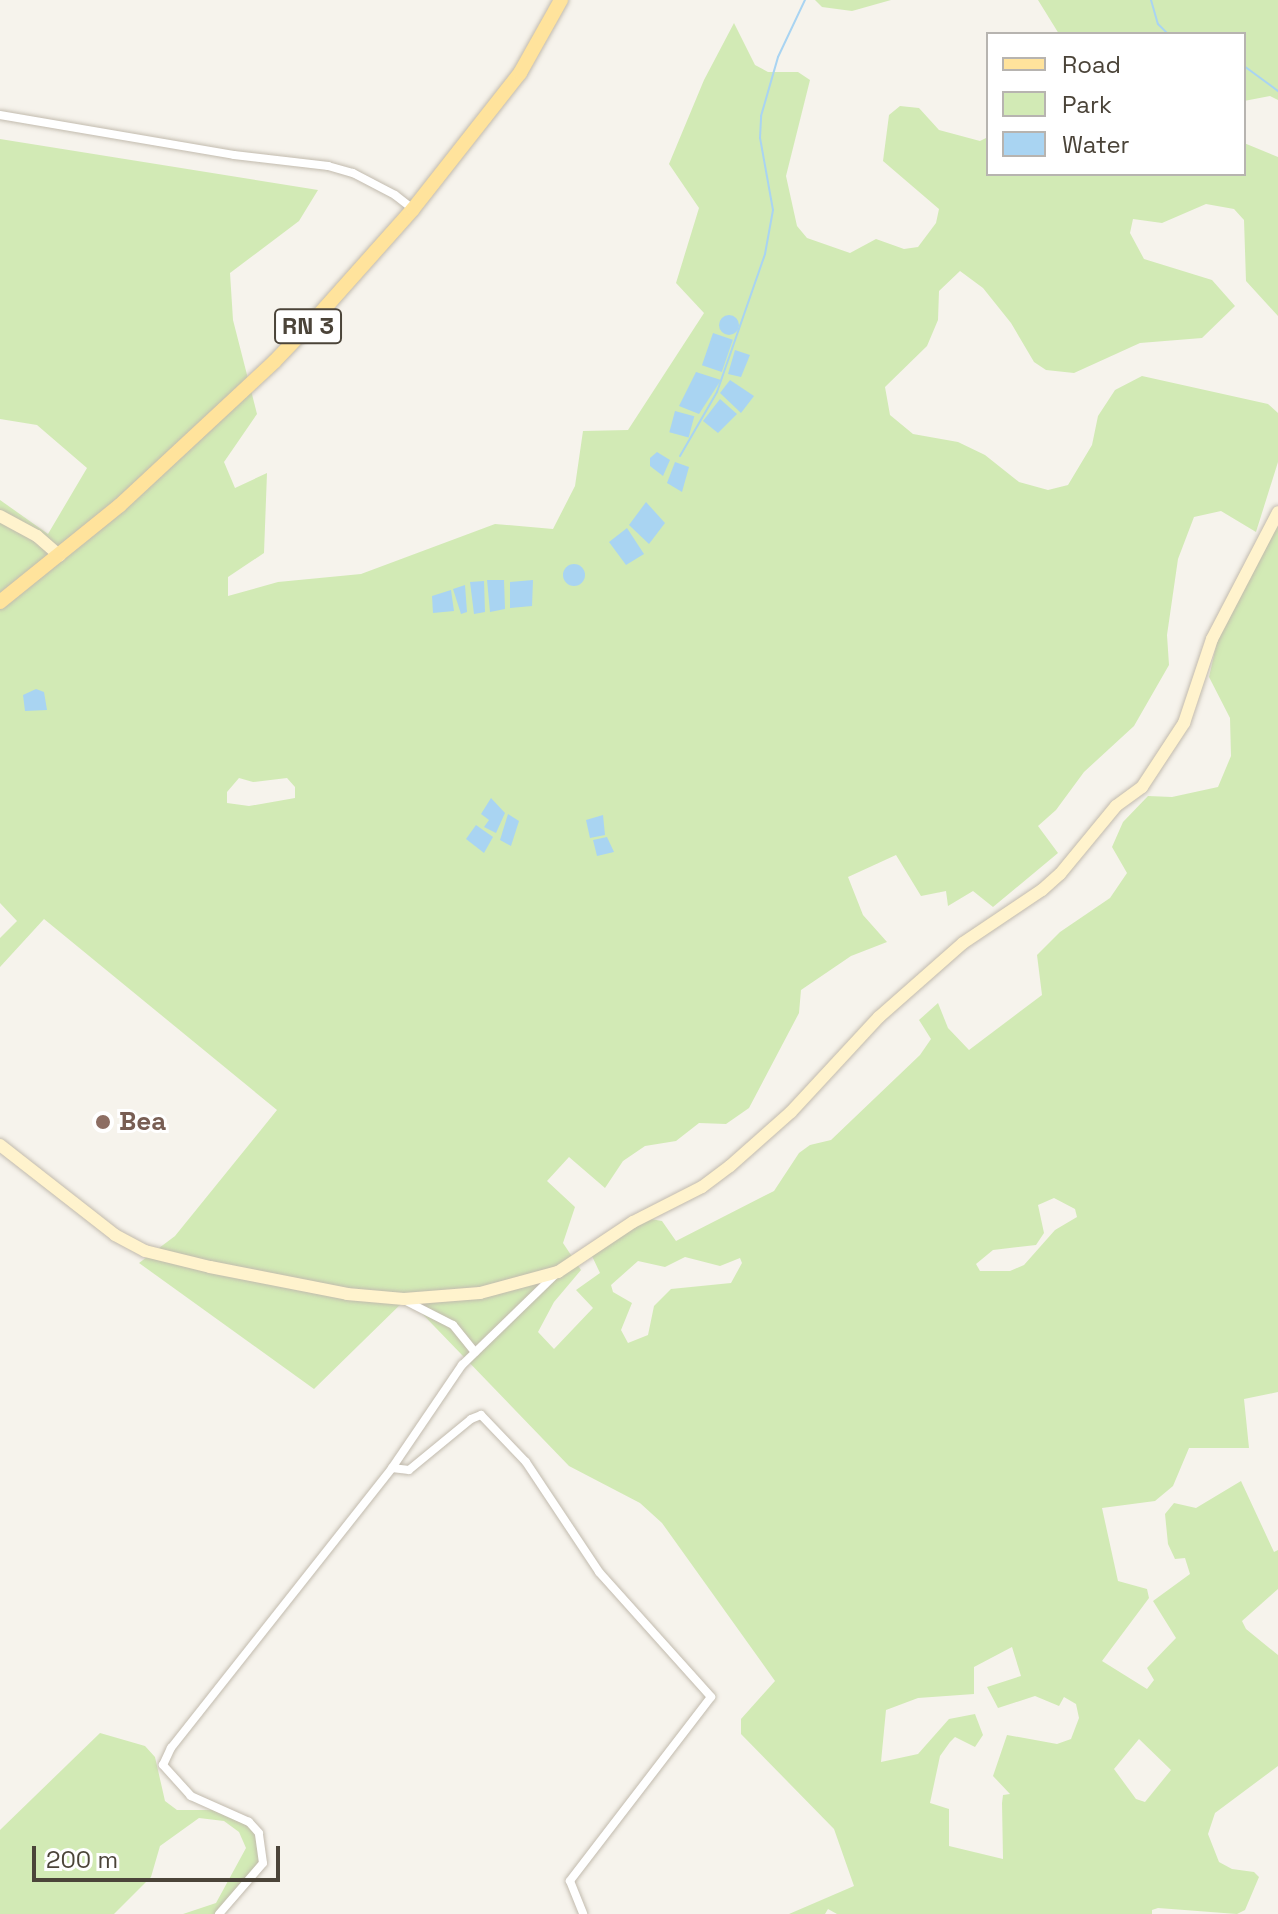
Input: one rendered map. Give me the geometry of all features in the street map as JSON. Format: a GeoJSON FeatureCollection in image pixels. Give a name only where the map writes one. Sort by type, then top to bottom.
{"type":"FeatureCollection","features":[{"type":"Feature","properties":{"kind":"main road","name":"RN 3"},"geometry":{"type":"LineString","coordinates":[[0,602],[60,556],[274,362],[413,209],[520,73],[561,0]]}},
{"type":"Feature","properties":{"kind":"street"},"geometry":{"type":"LineString","coordinates":[[0,115],[234,155],[328,166],[353,173],[395,195],[413,209]]}},
{"type":"Feature","properties":{"kind":"street"},"geometry":{"type":"LineString","coordinates":[[219,1914],[263,1863],[259,1833],[249,1822],[191,1796],[163,1765],[171,1748],[392,1468],[454,1377],[475,1352],[558,1272],[633,1222],[702,1187],[730,1166],[791,1112],[879,1017],[963,943],[1042,890],[1060,874],[1116,806],[1142,787],[1184,723],[1212,639],[1278,512]]}},
{"type":"Feature","properties":{"kind":"street"},"geometry":{"type":"LineString","coordinates":[[0,516],[37,536],[60,556]]}},
{"type":"Feature","properties":{"kind":"street"},"geometry":{"type":"LineString","coordinates":[[0,1145],[76,1207],[115,1235],[145,1251],[347,1294],[404,1299],[480,1293],[558,1272]]}},
{"type":"Feature","properties":{"kind":"street"},"geometry":{"type":"LineString","coordinates":[[404,1299],[453,1325],[475,1352]]}},
{"type":"Feature","properties":{"kind":"street"},"geometry":{"type":"LineString","coordinates":[[392,1468],[409,1470],[462,1425],[481,1415],[526,1462],[599,1572],[711,1697],[570,1881],[583,1914]]}},
{"type":"Feature","properties":{"kind":"green space"},"geometry":{"type":"Polygon","coordinates":[[[815,0],[891,0],[852,11],[822,7],[815,0]]]}},
{"type":"Feature","properties":{"kind":"green space"},"geometry":{"type":"Polygon","coordinates":[[[1038,0],[1278,0],[1278,100],[1270,96],[1246,101],[1246,32],[1058,32],[1038,0]]]}},
{"type":"Feature","properties":{"kind":"green space"},"geometry":{"type":"Polygon","coordinates":[[[734,23],[755,65],[768,72],[798,72],[810,80],[786,176],[797,226],[807,238],[850,253],[876,239],[904,249],[918,247],[936,223],[939,209],[883,161],[889,115],[900,106],[919,108],[939,130],[980,141],[986,138],[986,176],[1246,176],[1246,144],[1278,157],[1278,316],[1246,281],[1244,220],[1234,209],[1206,204],[1162,223],[1133,219],[1130,233],[1144,259],[1212,280],[1235,306],[1202,338],[1140,343],[1074,373],[1046,370],[1034,362],[1011,323],[983,288],[960,271],[939,291],[938,320],[927,346],[885,387],[890,415],[913,434],[958,442],[985,455],[1019,482],[1048,490],[1068,485],[1092,445],[1098,416],[1115,390],[1142,376],[1268,404],[1278,413],[1278,462],[1256,532],[1221,511],[1194,517],[1178,559],[1167,635],[1169,665],[1134,726],[1084,772],[1056,810],[1038,826],[1058,853],[993,907],[973,891],[948,906],[946,891],[921,896],[896,855],[848,877],[863,915],[887,942],[851,956],[801,990],[799,1013],[749,1108],[726,1124],[699,1123],[676,1141],[645,1146],[623,1161],[605,1188],[569,1157],[547,1181],[575,1207],[563,1243],[581,1270],[554,1302],[538,1332],[554,1349],[593,1308],[576,1290],[600,1273],[591,1254],[645,1218],[662,1221],[676,1241],[774,1191],[799,1153],[810,1145],[831,1140],[920,1055],[931,1039],[919,1020],[938,1003],[948,1028],[969,1050],[1042,995],[1037,955],[1060,932],[1110,898],[1127,873],[1112,847],[1123,822],[1148,796],[1172,797],[1218,787],[1231,756],[1230,718],[1209,677],[1219,633],[1244,576],[1278,526],[1278,1392],[1244,1399],[1249,1448],[1189,1448],[1173,1486],[1155,1501],[1102,1508],[1118,1581],[1147,1589],[1149,1598],[1102,1661],[1147,1689],[1154,1680],[1147,1668],[1176,1638],[1153,1601],[1190,1574],[1185,1558],[1175,1559],[1168,1544],[1165,1514],[1174,1503],[1196,1508],[1241,1481],[1274,1552],[1278,1550],[1278,1589],[1242,1621],[1246,1629],[1278,1655],[1278,1766],[1215,1813],[1208,1834],[1219,1862],[1232,1869],[1254,1872],[1259,1877],[1245,1910],[1237,1914],[1158,1908],[1152,1910],[1152,1914],[837,1914],[828,1909],[825,1914],[789,1914],[854,1886],[834,1829],[741,1734],[741,1719],[775,1681],[662,1523],[640,1503],[569,1466],[407,1298],[314,1389],[139,1263],[175,1236],[277,1110],[44,919],[0,967],[0,938],[17,921],[0,903],[0,500],[48,534],[87,468],[37,425],[0,419],[0,139],[318,190],[299,221],[230,273],[233,320],[257,414],[224,462],[235,488],[267,473],[264,553],[228,577],[228,596],[278,582],[361,574],[495,524],[553,529],[575,486],[583,431],[628,430],[704,313],[676,283],[699,208],[669,164],[704,80],[734,23]],[[239,778],[227,792],[227,803],[249,806],[295,798],[295,787],[287,778],[253,782],[239,778]],[[1054,1198],[1038,1205],[1044,1233],[1036,1245],[993,1250],[976,1264],[980,1271],[1010,1271],[1024,1265],[1055,1230],[1077,1217],[1075,1209],[1054,1198]],[[685,1257],[665,1267],[638,1261],[611,1285],[613,1292],[632,1303],[621,1330],[628,1343],[648,1335],[654,1306],[671,1289],[731,1283],[742,1263],[740,1258],[720,1266],[685,1257]],[[1012,1647],[974,1667],[974,1694],[918,1698],[886,1710],[881,1762],[918,1754],[949,1719],[975,1714],[983,1735],[975,1747],[955,1737],[950,1742],[940,1756],[930,1803],[949,1809],[949,1846],[1003,1859],[1002,1803],[1003,1795],[1010,1794],[993,1776],[1007,1735],[1057,1744],[1071,1739],[1079,1718],[1076,1704],[1064,1697],[1059,1706],[1035,1696],[998,1708],[987,1687],[1021,1676],[1012,1647]],[[1139,1739],[1114,1769],[1136,1799],[1145,1802],[1171,1770],[1139,1739]]]}},
{"type":"Feature","properties":{"kind":"green space"},"geometry":{"type":"Polygon","coordinates":[[[100,1733],[145,1746],[155,1757],[165,1801],[177,1810],[225,1810],[250,1826],[257,1839],[259,1867],[222,1914],[183,1914],[216,1903],[246,1848],[239,1832],[224,1821],[199,1818],[160,1846],[151,1877],[114,1914],[0,1914],[0,1830],[100,1733]]]}},
{"type":"Feature","properties":{"kind":"water"},"geometry":{"type":"Polygon","coordinates":[[[729,315],[736,318],[739,325],[736,332],[729,335],[722,332],[719,325],[722,318],[729,315]]]}},
{"type":"Feature","properties":{"kind":"water"},"geometry":{"type":"Polygon","coordinates":[[[713,333],[733,340],[722,372],[702,365],[713,333]]]}},
{"type":"Feature","properties":{"kind":"water"},"geometry":{"type":"Polygon","coordinates":[[[735,350],[750,355],[741,377],[728,374],[735,350]]]}},
{"type":"Feature","properties":{"kind":"water"},"geometry":{"type":"Polygon","coordinates":[[[696,372],[721,380],[699,414],[679,406],[696,372]]]}},
{"type":"Feature","properties":{"kind":"water"},"geometry":{"type":"Polygon","coordinates":[[[730,380],[754,396],[741,413],[720,393],[730,380]]]}},
{"type":"Feature","properties":{"kind":"water"},"geometry":{"type":"Polygon","coordinates":[[[720,399],[737,414],[718,433],[703,421],[720,399]]]}},
{"type":"Feature","properties":{"kind":"water"},"geometry":{"type":"Polygon","coordinates":[[[675,411],[694,416],[689,437],[669,432],[675,411]]]}},
{"type":"Feature","properties":{"kind":"water"},"geometry":{"type":"Polygon","coordinates":[[[657,452],[670,460],[663,476],[650,466],[650,458],[657,452]]]}},
{"type":"Feature","properties":{"kind":"water"},"geometry":{"type":"Polygon","coordinates":[[[675,462],[689,467],[682,492],[667,483],[675,462]]]}},
{"type":"Feature","properties":{"kind":"water"},"geometry":{"type":"Polygon","coordinates":[[[646,502],[665,523],[649,544],[629,525],[646,502]]]}},
{"type":"Feature","properties":{"kind":"water"},"geometry":{"type":"Polygon","coordinates":[[[627,528],[644,554],[626,565],[609,542],[627,528]]]}},
{"type":"Feature","properties":{"kind":"water"},"geometry":{"type":"Polygon","coordinates":[[[574,564],[582,567],[585,575],[582,583],[574,586],[566,583],[563,575],[566,567],[574,564]]]}},
{"type":"Feature","properties":{"kind":"water"},"geometry":{"type":"Polygon","coordinates":[[[487,580],[504,580],[505,609],[490,612],[487,580]]]}},
{"type":"Feature","properties":{"kind":"water"},"geometry":{"type":"Polygon","coordinates":[[[533,580],[532,606],[510,608],[510,582],[533,580]]]}},
{"type":"Feature","properties":{"kind":"water"},"geometry":{"type":"Polygon","coordinates":[[[484,581],[485,612],[474,614],[470,582],[484,581]]]}},
{"type":"Feature","properties":{"kind":"water"},"geometry":{"type":"Polygon","coordinates":[[[465,585],[467,612],[461,614],[453,589],[465,585]]]}},
{"type":"Feature","properties":{"kind":"water"},"geometry":{"type":"Polygon","coordinates":[[[451,590],[454,611],[433,613],[432,596],[451,590]]]}},
{"type":"Feature","properties":{"kind":"water"},"geometry":{"type":"Polygon","coordinates":[[[36,689],[44,692],[47,710],[25,711],[23,695],[36,689]]]}},
{"type":"Feature","properties":{"kind":"water"},"geometry":{"type":"Polygon","coordinates":[[[491,798],[505,813],[496,833],[484,827],[489,820],[481,814],[491,798]]]}},
{"type":"Feature","properties":{"kind":"water"},"geometry":{"type":"Polygon","coordinates":[[[508,814],[519,821],[511,846],[500,840],[508,814]]]}},
{"type":"Feature","properties":{"kind":"water"},"geometry":{"type":"Polygon","coordinates":[[[603,815],[605,835],[590,838],[586,820],[603,815]]]}},
{"type":"Feature","properties":{"kind":"water"},"geometry":{"type":"Polygon","coordinates":[[[476,825],[493,837],[484,853],[466,839],[476,825]]]}},
{"type":"Feature","properties":{"kind":"water"},"geometry":{"type":"Polygon","coordinates":[[[607,837],[614,852],[597,856],[593,840],[607,837]]]}},
{"type":"Feature","properties":{"kind":"waterway"},"geometry":{"type":"LineString","coordinates":[[680,456],[717,392],[765,254],[773,210],[760,138],[761,116],[778,57],[805,0]]}},
{"type":"Feature","properties":{"kind":"waterway"},"geometry":{"type":"LineString","coordinates":[[1151,0],[1158,24],[1166,32]]}},
{"type":"Feature","properties":{"kind":"waterway"},"geometry":{"type":"LineString","coordinates":[[1246,67],[1278,91]]}},
{"type":"Feature","properties":{"kind":"place","name":"Bea"},"geometry":{"type":"Point","coordinates":[103,1122]}}]}
